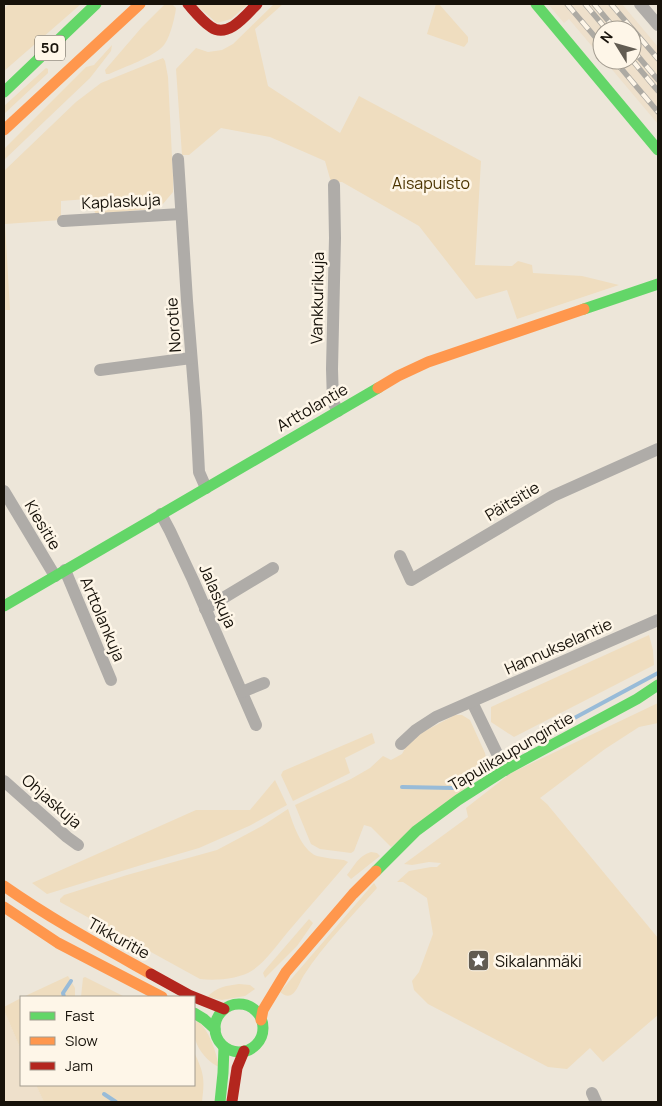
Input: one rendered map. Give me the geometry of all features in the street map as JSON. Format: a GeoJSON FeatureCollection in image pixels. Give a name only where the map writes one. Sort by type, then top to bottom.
{"type":"FeatureCollection","features":[{"type":"Feature","properties":{"kind":"main road","name":"50"},"geometry":{"type":"LineString","coordinates":[[4,92],[96,4]]}},
{"type":"Feature","properties":{"kind":"main road","name":"50"},"geometry":{"type":"LineString","coordinates":[[4,130],[140,4]]}},
{"type":"Feature","properties":{"kind":"main road"},"geometry":{"type":"LineString","coordinates":[[188,4],[211,28],[221,31],[231,29],[258,4]]}},
{"type":"Feature","properties":{"kind":"main road"},"geometry":{"type":"LineString","coordinates":[[536,4],[658,150]]}},
{"type":"Feature","properties":{"kind":"main road","name":"Arttolantie"},"geometry":{"type":"LineString","coordinates":[[4,606],[398,376],[428,362],[658,284]]}},
{"type":"Feature","properties":{"kind":"main road","name":"Tapulikaupungintie"},"geometry":{"type":"LineString","coordinates":[[261,1020],[263,1010],[286,972],[353,894],[416,831],[458,800],[505,770],[637,699],[658,684]]}},
{"type":"Feature","properties":{"kind":"main road","name":"Tapulikaupungintie"},"geometry":{"type":"LineString","coordinates":[[637,699],[658,692]]}},
{"type":"Feature","properties":{"kind":"main road","name":"Tikkuritie"},"geometry":{"type":"LineString","coordinates":[[4,886],[47,916],[192,996]]}},
{"type":"Feature","properties":{"kind":"main road","name":"Tikkuritie"},"geometry":{"type":"LineString","coordinates":[[4,907],[58,942],[160,996]]}},
{"type":"Feature","properties":{"kind":"main road","name":"Tapulikaupungintie"},"geometry":{"type":"LineString","coordinates":[[268,981],[286,972]]}},
{"type":"Feature","properties":{"kind":"main road"},"geometry":{"type":"LineString","coordinates":[[244,1004],[255,994]]}},
{"type":"Feature","properties":{"kind":"main road","name":"Tikkuritie"},"geometry":{"type":"LineString","coordinates":[[195,997],[224,1009]]}},
{"type":"Feature","properties":{"kind":"main road"},"geometry":{"type":"LineString","coordinates":[[236,1004],[244,1004],[254,1010],[261,1020],[263,1032],[260,1040],[254,1046],[244,1051],[224,1047],[218,1040],[215,1029],[218,1017],[224,1009],[236,1004]]}},
{"type":"Feature","properties":{"kind":"main road"},"geometry":{"type":"LineString","coordinates":[[195,1014],[215,1029]]}},
{"type":"Feature","properties":{"kind":"main road"},"geometry":{"type":"LineString","coordinates":[[220,1102],[224,1047]]}},
{"type":"Feature","properties":{"kind":"main road"},"geometry":{"type":"LineString","coordinates":[[232,1102],[237,1068],[244,1051]]}},
{"type":"Feature","properties":{"kind":"street"},"geometry":{"type":"LineString","coordinates":[[640,4],[658,25]]}},
{"type":"Feature","properties":{"kind":"street","name":"Norotie"},"geometry":{"type":"LineString","coordinates":[[178,159],[186,301],[199,472],[206,488]]}},
{"type":"Feature","properties":{"kind":"street","name":"Vankkurikuja"},"geometry":{"type":"LineString","coordinates":[[334,185],[335,238],[332,369],[333,402],[338,411]]}},
{"type":"Feature","properties":{"kind":"street","name":"Kaplaskuja"},"geometry":{"type":"LineString","coordinates":[[63,221],[181,214]]}},
{"type":"Feature","properties":{"kind":"street"},"geometry":{"type":"LineString","coordinates":[[100,370],[191,358]]}},
{"type":"Feature","properties":{"kind":"street","name":"Päitsitie"},"geometry":{"type":"LineString","coordinates":[[400,556],[411,580],[553,496],[658,449]]}},
{"type":"Feature","properties":{"kind":"street","name":"Kiesitie"},"geometry":{"type":"LineString","coordinates":[[4,491],[60,573]]}},
{"type":"Feature","properties":{"kind":"street","name":"Jalaskuja"},"geometry":{"type":"LineString","coordinates":[[161,514],[206,609],[256,725]]}},
{"type":"Feature","properties":{"kind":"street"},"geometry":{"type":"LineString","coordinates":[[206,609],[273,568]]}},
{"type":"Feature","properties":{"kind":"street","name":"Arttolankuja"},"geometry":{"type":"LineString","coordinates":[[60,573],[111,680]]}},
{"type":"Feature","properties":{"kind":"street","name":"Hannukselantie"},"geometry":{"type":"LineString","coordinates":[[402,744],[426,723],[658,620]]}},
{"type":"Feature","properties":{"kind":"street"},"geometry":{"type":"LineString","coordinates":[[242,692],[264,682]]}},
{"type":"Feature","properties":{"kind":"street"},"geometry":{"type":"LineString","coordinates":[[472,702],[505,770]]}},
{"type":"Feature","properties":{"kind":"street","name":"Ohjaskuja"},"geometry":{"type":"LineString","coordinates":[[4,781],[78,845]]}},
{"type":"Feature","properties":{"kind":"shaded area"},"geometry":{"type":"Polygon","coordinates":[[[548,4],[622,4],[635,20],[592,20],[592,46],[569,19],[564,23],[548,4]]]}},
{"type":"Feature","properties":{"kind":"shaded area"},"geometry":{"type":"Polygon","coordinates":[[[642,28],[658,47],[658,124],[612,70],[642,70],[642,28]]]}},
{"type":"Feature","properties":{"kind":"shaded area"},"geometry":{"type":"Polygon","coordinates":[[[4,1010],[20,1048],[20,1086],[36,1086],[44,1102],[4,1102],[4,1010]]]}},
{"type":"Feature","properties":{"kind":"green space"},"geometry":{"type":"Polygon","coordinates":[[[9,4],[81,4],[4,71],[4,9],[9,4]]]}},
{"type":"Feature","properties":{"kind":"green space"},"geometry":{"type":"Polygon","coordinates":[[[165,4],[172,4],[176,8],[170,33],[164,45],[146,58],[106,74],[105,70],[142,27],[165,4]]]}},
{"type":"Feature","properties":{"kind":"green space"},"geometry":{"type":"Polygon","coordinates":[[[195,4],[248,4],[231,19],[217,23],[195,4]]]}},
{"type":"Feature","properties":{"kind":"green space","name":"Aisapuisto"},"geometry":{"type":"Polygon","coordinates":[[[274,4],[283,4],[255,29],[268,86],[340,133],[359,96],[481,161],[475,265],[512,266],[518,261],[532,265],[533,273],[582,276],[619,285],[517,319],[507,290],[476,299],[419,226],[342,182],[331,182],[325,161],[270,137],[221,128],[189,155],[182,155],[176,69],[196,48],[208,52],[222,50],[233,44],[274,4]]]}},
{"type":"Feature","properties":{"kind":"green space"},"geometry":{"type":"Polygon","coordinates":[[[436,4],[439,4],[468,37],[468,42],[464,47],[427,34],[436,4]]]}},
{"type":"Feature","properties":{"kind":"green space"},"geometry":{"type":"Polygon","coordinates":[[[112,45],[111,51],[90,78],[4,160],[4,149],[86,67],[94,65],[112,45]]]}},
{"type":"Feature","properties":{"kind":"green space"},"geometry":{"type":"Polygon","coordinates":[[[163,58],[168,77],[173,192],[162,205],[151,209],[96,214],[87,199],[61,201],[61,220],[5,224],[10,310],[4,310],[4,171],[76,102],[101,83],[163,58]]]}},
{"type":"Feature","properties":{"kind":"green space"},"geometry":{"type":"Polygon","coordinates":[[[46,68],[48,73],[4,114],[4,106],[46,68]]]}},
{"type":"Feature","properties":{"kind":"green space"},"geometry":{"type":"Polygon","coordinates":[[[649,635],[654,665],[514,737],[491,722],[491,707],[649,635]]]}},
{"type":"Feature","properties":{"kind":"green space"},"geometry":{"type":"Polygon","coordinates":[[[658,703],[658,723],[639,727],[605,749],[540,798],[658,938],[658,1015],[603,1062],[590,1048],[567,1069],[548,1067],[428,1004],[414,990],[412,981],[419,972],[433,934],[427,898],[403,882],[397,882],[409,871],[437,867],[441,863],[404,864],[468,817],[466,808],[511,773],[658,703]]]}},
{"type":"Feature","properties":{"kind":"green space"},"geometry":{"type":"Polygon","coordinates":[[[455,715],[462,715],[470,720],[485,753],[487,762],[483,774],[391,847],[371,827],[364,825],[354,851],[351,853],[320,849],[311,844],[295,805],[351,779],[370,768],[383,756],[391,760],[402,754],[406,747],[421,733],[455,715]]]}},
{"type":"Feature","properties":{"kind":"green space"},"geometry":{"type":"Polygon","coordinates":[[[372,733],[375,743],[345,758],[350,773],[293,801],[281,775],[283,771],[372,733]]]}},
{"type":"Feature","properties":{"kind":"green space"},"geometry":{"type":"Polygon","coordinates":[[[275,780],[287,805],[249,826],[199,848],[47,894],[32,883],[196,810],[250,810],[275,780]]]}},
{"type":"Feature","properties":{"kind":"green space"},"geometry":{"type":"Polygon","coordinates":[[[288,809],[298,836],[311,853],[348,862],[267,958],[248,973],[228,979],[200,979],[60,902],[64,895],[217,850],[262,826],[288,809]]]}},
{"type":"Feature","properties":{"kind":"green space"},"geometry":{"type":"Polygon","coordinates":[[[371,852],[377,853],[380,856],[351,879],[347,875],[355,864],[360,858],[371,852]]]}},
{"type":"Feature","properties":{"kind":"green space"},"geometry":{"type":"Polygon","coordinates":[[[374,883],[377,888],[320,952],[295,991],[288,996],[280,992],[374,883]]]}},
{"type":"Feature","properties":{"kind":"green space"},"geometry":{"type":"Polygon","coordinates":[[[309,919],[313,923],[297,946],[265,978],[263,973],[265,970],[309,919]]]}},
{"type":"Feature","properties":{"kind":"green space"},"geometry":{"type":"Polygon","coordinates":[[[68,976],[75,988],[75,996],[25,996],[68,976]]]}},
{"type":"Feature","properties":{"kind":"green space"},"geometry":{"type":"Polygon","coordinates":[[[85,977],[123,996],[81,996],[83,978],[85,977]]]}},
{"type":"Feature","properties":{"kind":"green space"},"geometry":{"type":"Polygon","coordinates":[[[239,984],[250,985],[255,989],[245,996],[222,1000],[207,997],[222,987],[239,984]]]}},
{"type":"Feature","properties":{"kind":"green space"},"geometry":{"type":"Polygon","coordinates":[[[20,999],[20,1048],[4,1010],[4,1007],[20,999]]]}},
{"type":"Feature","properties":{"kind":"green space"},"geometry":{"type":"Polygon","coordinates":[[[197,1020],[205,1029],[216,1054],[219,1067],[207,1059],[198,1047],[195,1040],[195,1024],[197,1020]]]}},
{"type":"Feature","properties":{"kind":"green space"},"geometry":{"type":"Polygon","coordinates":[[[195,1054],[203,1076],[202,1102],[44,1102],[36,1086],[195,1086],[195,1054]]]}},
{"type":"Feature","properties":{"kind":"waterway"},"geometry":{"type":"LineString","coordinates":[[515,750],[658,673]]}},
{"type":"Feature","properties":{"kind":"waterway"},"geometry":{"type":"LineString","coordinates":[[402,787],[453,788],[482,770]]}},
{"type":"Feature","properties":{"kind":"waterway"},"geometry":{"type":"LineString","coordinates":[[64,996],[63,993],[71,981]]}},
{"type":"Feature","properties":{"kind":"waterway"},"geometry":{"type":"LineString","coordinates":[[104,1094],[116,1102]]}},
{"type":"Feature","properties":{"kind":"railway"},"geometry":{"type":"LineString","coordinates":[[567,4],[592,33]]}},
{"type":"Feature","properties":{"kind":"railway"},"geometry":{"type":"LineString","coordinates":[[585,4],[599,20]]}},
{"type":"Feature","properties":{"kind":"railway"},"geometry":{"type":"LineString","coordinates":[[594,4],[608,20]]}},
{"type":"Feature","properties":{"kind":"railway"},"geometry":{"type":"LineString","coordinates":[[611,4],[658,59]]}},
{"type":"Feature","properties":{"kind":"railway"},"geometry":{"type":"LineString","coordinates":[[642,61],[658,80]]}},
{"type":"Feature","properties":{"kind":"railway"},"geometry":{"type":"LineString","coordinates":[[622,70],[658,112]]}},
{"type":"Feature","properties":{"kind":"railway"},"geometry":{"type":"LineString","coordinates":[[640,70],[658,91]]}},
{"type":"Feature","properties":{"kind":"traffic: fast"},"geometry":{"type":"LineString","coordinates":[[4,92],[96,4]]}},
{"type":"Feature","properties":{"kind":"traffic: fast"},"geometry":{"type":"LineString","coordinates":[[536,4],[658,150]]}},
{"type":"Feature","properties":{"kind":"traffic: fast"},"geometry":{"type":"LineString","coordinates":[[584,309],[658,284]]}},
{"type":"Feature","properties":{"kind":"traffic: fast"},"geometry":{"type":"LineString","coordinates":[[4,606],[378,388]]}},
{"type":"Feature","properties":{"kind":"traffic: fast"},"geometry":{"type":"LineString","coordinates":[[376,871],[416,831],[458,800],[505,770],[637,699],[658,685]]}},
{"type":"Feature","properties":{"kind":"traffic: fast"},"geometry":{"type":"LineString","coordinates":[[239,1004],[248,1006],[256,1011],[261,1019],[263,1028],[261,1037],[256,1045],[248,1050],[239,1052],[230,1050],[222,1045],[217,1037],[215,1028],[217,1019],[222,1011],[230,1006],[239,1004]]}},
{"type":"Feature","properties":{"kind":"traffic: fast"},"geometry":{"type":"LineString","coordinates":[[195,1014],[215,1029]]}},
{"type":"Feature","properties":{"kind":"traffic: fast"},"geometry":{"type":"LineString","coordinates":[[220,1102],[224,1047]]}},
{"type":"Feature","properties":{"kind":"traffic: slow"},"geometry":{"type":"LineString","coordinates":[[4,130],[140,4]]}},
{"type":"Feature","properties":{"kind":"traffic: slow"},"geometry":{"type":"LineString","coordinates":[[378,388],[428,362],[584,309]]}},
{"type":"Feature","properties":{"kind":"traffic: slow"},"geometry":{"type":"LineString","coordinates":[[261,1020],[263,1010],[286,972],[353,894],[376,871]]}},
{"type":"Feature","properties":{"kind":"traffic: slow"},"geometry":{"type":"LineString","coordinates":[[4,886],[58,921],[151,974]]}},
{"type":"Feature","properties":{"kind":"traffic: slow"},"geometry":{"type":"LineString","coordinates":[[4,907],[58,943],[160,996]]}},
{"type":"Feature","properties":{"kind":"traffic: jam"},"geometry":{"type":"LineString","coordinates":[[188,4],[208,25],[217,30],[230,28],[257,4]]}},
{"type":"Feature","properties":{"kind":"traffic: jam"},"geometry":{"type":"LineString","coordinates":[[151,974],[192,996]]}},
{"type":"Feature","properties":{"kind":"traffic: jam"},"geometry":{"type":"LineString","coordinates":[[195,997],[224,1009]]}},
{"type":"Feature","properties":{"kind":"traffic: jam"},"geometry":{"type":"LineString","coordinates":[[232,1101],[237,1068],[244,1051]]}},
{"type":"Feature","properties":{"kind":"place","name":"Sikalanmäki"},"geometry":{"type":"Point","coordinates":[479,961]}}]}
